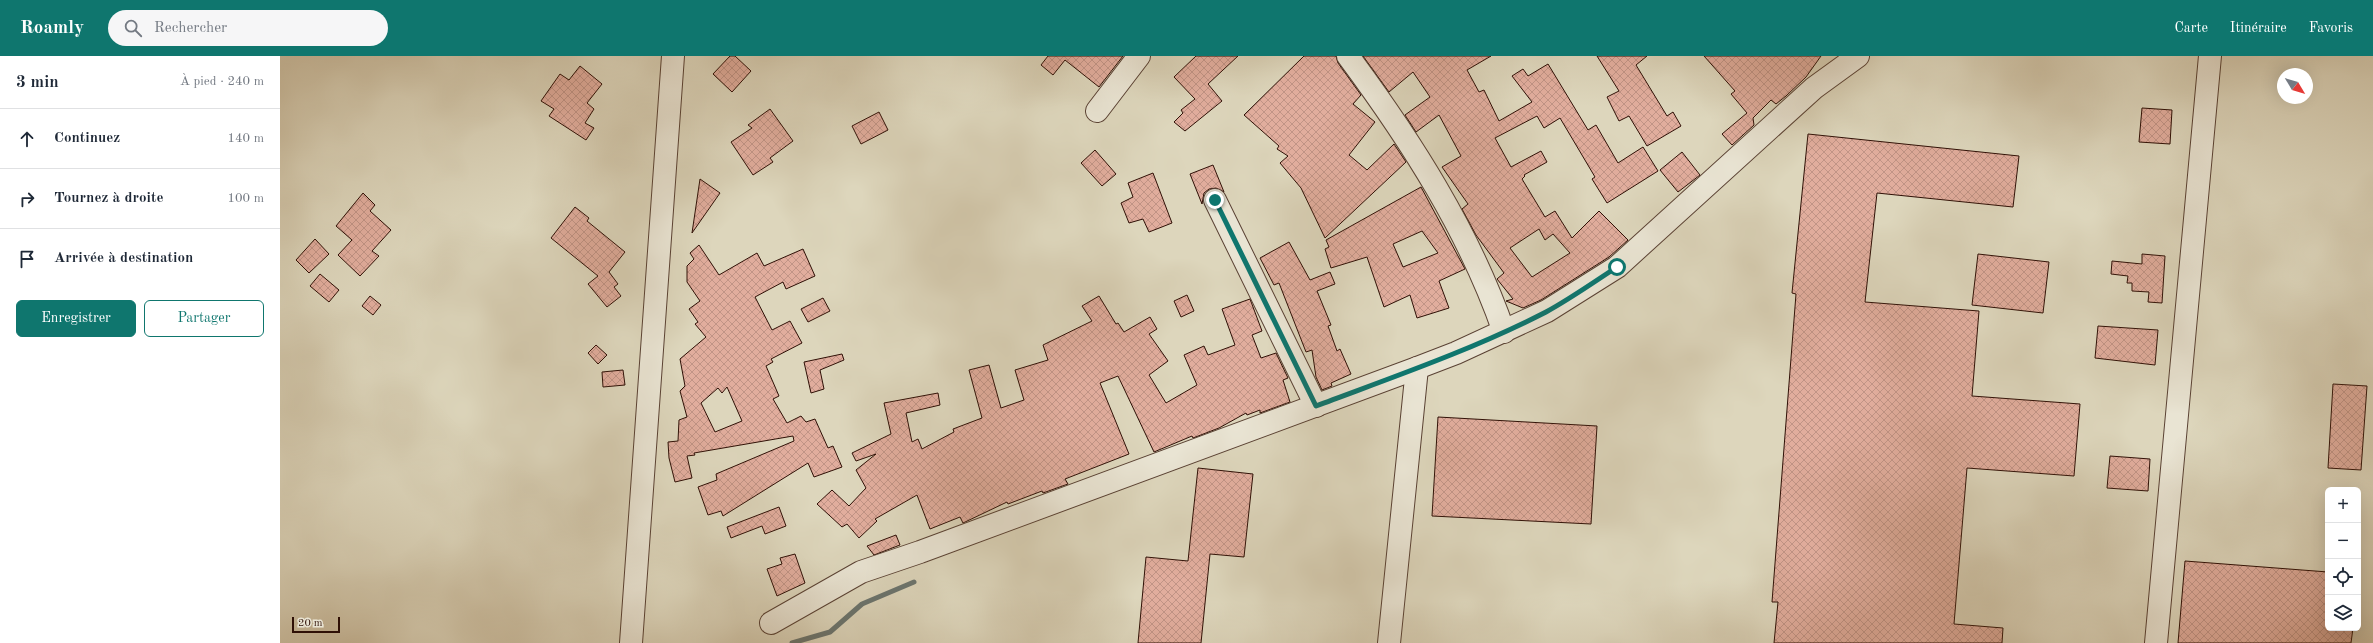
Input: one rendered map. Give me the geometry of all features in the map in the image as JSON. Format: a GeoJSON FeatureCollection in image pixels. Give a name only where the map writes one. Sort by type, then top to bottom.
{"type":"FeatureCollection","features":[{"type":"Feature","properties":{"kind":"street"},"geometry":{"type":"LineString","coordinates":[[630,643],[673,56]]}},
{"type":"Feature","properties":{"kind":"street"},"geometry":{"type":"LineString","coordinates":[[1097,110],[1139,56]]}},
{"type":"Feature","properties":{"kind":"street"},"geometry":{"type":"LineString","coordinates":[[1348,56],[1385,106],[1426,168],[1488,288],[1504,332]]}},
{"type":"Feature","properties":{"kind":"street"},"geometry":{"type":"LineString","coordinates":[[771,623],[861,572],[920,552],[1417,368],[1504,332],[1547,312],[1617,267],[1814,88],[1858,56]]}},
{"type":"Feature","properties":{"kind":"street"},"geometry":{"type":"LineString","coordinates":[[2156,643],[2210,56]]}},
{"type":"Feature","properties":{"kind":"street"},"geometry":{"type":"LineString","coordinates":[[1215,200],[1316,406]]}},
{"type":"Feature","properties":{"kind":"street"},"geometry":{"type":"LineString","coordinates":[[1389,643],[1417,368]]}},
{"type":"Feature","properties":{"kind":"building"},"geometry":{"type":"Polygon","coordinates":[[[730,56],[735,56],[751,71],[732,92],[713,74],[730,56]]]}},
{"type":"Feature","properties":{"kind":"building"},"geometry":{"type":"Polygon","coordinates":[[[1048,56],[1123,56],[1099,87],[1065,60],[1053,75],[1041,65],[1048,56]]]}},
{"type":"Feature","properties":{"kind":"building"},"geometry":{"type":"Polygon","coordinates":[[[1196,56],[1238,56],[1208,84],[1222,101],[1185,131],[1174,122],[1183,113],[1181,110],[1195,99],[1174,77],[1196,56]]]}},
{"type":"Feature","properties":{"kind":"building"},"geometry":{"type":"Polygon","coordinates":[[[1304,56],[1336,56],[1338,63],[1361,95],[1353,104],[1375,122],[1349,155],[1367,170],[1394,144],[1406,162],[1325,238],[1301,188],[1280,163],[1288,156],[1277,149],[1279,146],[1244,115],[1304,56]]]}},
{"type":"Feature","properties":{"kind":"building"},"geometry":{"type":"Polygon","coordinates":[[[1363,56],[1491,56],[1467,70],[1479,92],[1484,90],[1499,121],[1532,102],[1512,76],[1523,69],[1528,76],[1548,64],[1588,130],[1596,125],[1618,163],[1643,147],[1658,171],[1607,203],[1592,179],[1595,177],[1560,118],[1544,128],[1537,116],[1495,138],[1511,167],[1541,151],[1547,162],[1524,175],[1525,176],[1522,179],[1545,217],[1555,211],[1572,238],[1599,211],[1628,240],[1609,257],[1541,300],[1523,308],[1506,301],[1513,299],[1497,279],[1504,273],[1476,235],[1462,209],[1468,204],[1442,167],[1461,156],[1439,115],[1416,132],[1405,115],[1430,97],[1413,72],[1389,92],[1363,56]],[[1539,229],[1510,248],[1532,277],[1570,253],[1553,234],[1545,240],[1539,229]]]}},
{"type":"Feature","properties":{"kind":"building"},"geometry":{"type":"Polygon","coordinates":[[[1597,56],[1647,56],[1636,65],[1667,116],[1673,112],[1681,126],[1647,146],[1629,116],[1619,121],[1607,97],[1619,91],[1597,56]]]}},
{"type":"Feature","properties":{"kind":"building"},"geometry":{"type":"Polygon","coordinates":[[[1704,56],[1821,56],[1806,77],[1786,96],[1776,104],[1771,100],[1753,118],[1754,125],[1732,145],[1722,134],[1747,113],[1731,94],[1735,91],[1704,56]]]}},
{"type":"Feature","properties":{"kind":"building"},"geometry":{"type":"Polygon","coordinates":[[[580,66],[602,84],[587,103],[594,109],[585,123],[594,128],[586,140],[549,116],[554,109],[541,101],[560,74],[569,80],[580,66]]]}},
{"type":"Feature","properties":{"kind":"building"},"geometry":{"type":"Polygon","coordinates":[[[2142,108],[2172,110],[2170,144],[2139,142],[2142,108]]]}},
{"type":"Feature","properties":{"kind":"building"},"geometry":{"type":"Polygon","coordinates":[[[770,109],[793,141],[770,158],[773,162],[753,175],[731,142],[752,128],[748,125],[770,109]]]}},
{"type":"Feature","properties":{"kind":"building"},"geometry":{"type":"Polygon","coordinates":[[[879,112],[888,130],[861,144],[852,126],[879,112]]]}},
{"type":"Feature","properties":{"kind":"building"},"geometry":{"type":"Polygon","coordinates":[[[1808,134],[2019,156],[2013,207],[1877,193],[1865,302],[1979,311],[1972,396],[2080,404],[2074,476],[1967,468],[1954,624],[2003,628],[2002,643],[1774,643],[1778,602],[1772,602],[1796,294],[1792,293],[1808,134]]]}},
{"type":"Feature","properties":{"kind":"building"},"geometry":{"type":"Polygon","coordinates":[[[1095,150],[1116,174],[1102,186],[1081,163],[1095,150]]]}},
{"type":"Feature","properties":{"kind":"building"},"geometry":{"type":"Polygon","coordinates":[[[1682,152],[1700,175],[1678,192],[1660,170],[1682,152]]]}},
{"type":"Feature","properties":{"kind":"building"},"geometry":{"type":"Polygon","coordinates":[[[1213,165],[1224,192],[1216,188],[1209,189],[1204,193],[1202,204],[1190,174],[1213,165]]]}},
{"type":"Feature","properties":{"kind":"building"},"geometry":{"type":"Polygon","coordinates":[[[1153,173],[1172,223],[1149,232],[1143,219],[1129,223],[1121,203],[1133,197],[1128,183],[1153,173]]]}},
{"type":"Feature","properties":{"kind":"building"},"geometry":{"type":"Polygon","coordinates":[[[700,179],[720,193],[692,233],[700,179]]]}},
{"type":"Feature","properties":{"kind":"building"},"geometry":{"type":"Polygon","coordinates":[[[1421,187],[1465,269],[1439,281],[1449,308],[1417,318],[1410,295],[1384,307],[1367,257],[1331,268],[1325,249],[1329,247],[1326,240],[1421,187]],[[1422,231],[1393,244],[1403,267],[1438,253],[1422,231]]]}},
{"type":"Feature","properties":{"kind":"building"},"geometry":{"type":"Polygon","coordinates":[[[363,193],[375,205],[370,211],[391,230],[372,251],[379,256],[360,276],[338,255],[352,240],[336,226],[363,193]]]}},
{"type":"Feature","properties":{"kind":"building"},"geometry":{"type":"Polygon","coordinates":[[[575,207],[589,218],[587,221],[625,252],[609,272],[618,284],[614,287],[621,296],[607,307],[588,284],[598,276],[551,238],[575,207]]]}},
{"type":"Feature","properties":{"kind":"building"},"geometry":{"type":"Polygon","coordinates":[[[315,239],[329,254],[309,273],[296,260],[315,239]]]}},
{"type":"Feature","properties":{"kind":"building"},"geometry":{"type":"Polygon","coordinates":[[[1289,242],[1310,280],[1330,272],[1335,284],[1317,291],[1331,325],[1328,326],[1337,351],[1340,349],[1351,374],[1331,383],[1332,386],[1322,390],[1316,377],[1312,350],[1306,352],[1279,283],[1274,285],[1260,258],[1289,242]]]}},
{"type":"Feature","properties":{"kind":"building"},"geometry":{"type":"Polygon","coordinates":[[[699,245],[719,275],[757,253],[764,266],[803,249],[815,276],[786,289],[783,282],[755,297],[772,330],[790,321],[802,343],[771,359],[773,362],[766,366],[779,396],[773,399],[787,423],[801,416],[806,422],[815,419],[828,448],[833,446],[842,467],[814,477],[808,463],[723,516],[721,511],[708,515],[698,487],[717,480],[716,474],[794,441],[793,436],[694,453],[695,455],[687,456],[692,478],[675,482],[669,458],[668,442],[678,441],[679,420],[687,417],[680,391],[685,386],[680,359],[706,337],[695,324],[698,322],[689,309],[700,301],[687,282],[687,266],[694,259],[690,253],[699,245]],[[727,387],[722,393],[718,388],[701,403],[715,432],[742,421],[727,387]]]}},
{"type":"Feature","properties":{"kind":"building"},"geometry":{"type":"Polygon","coordinates":[[[1978,254],[2049,262],[2043,313],[1972,305],[1978,254]]]}},
{"type":"Feature","properties":{"kind":"building"},"geometry":{"type":"Polygon","coordinates":[[[2142,254],[2165,256],[2162,303],[2148,302],[2149,292],[2132,291],[2132,283],[2127,283],[2128,276],[2111,274],[2112,261],[2142,264],[2142,254]]]}},
{"type":"Feature","properties":{"kind":"building"},"geometry":{"type":"Polygon","coordinates":[[[320,274],[339,290],[329,302],[310,286],[320,274]]]}},
{"type":"Feature","properties":{"kind":"building"},"geometry":{"type":"Polygon","coordinates":[[[1187,295],[1194,311],[1181,317],[1174,301],[1187,295]]]}},
{"type":"Feature","properties":{"kind":"building"},"geometry":{"type":"Polygon","coordinates":[[[370,296],[381,305],[373,315],[362,306],[370,296]]]}},
{"type":"Feature","properties":{"kind":"building"},"geometry":{"type":"Polygon","coordinates":[[[1099,296],[1116,324],[1118,323],[1124,332],[1150,317],[1157,329],[1149,334],[1168,361],[1149,375],[1166,403],[1197,385],[1184,355],[1204,346],[1208,355],[1235,345],[1222,309],[1250,299],[1262,331],[1252,335],[1261,358],[1276,353],[1288,378],[1283,380],[1290,402],[1260,413],[1260,410],[1247,415],[1246,413],[1219,428],[1193,438],[1192,436],[1154,452],[1118,376],[1100,383],[1129,454],[1065,479],[1068,484],[1043,493],[1042,491],[1008,504],[1007,502],[963,523],[960,517],[930,529],[917,495],[875,519],[877,521],[859,538],[847,524],[842,527],[817,504],[832,490],[849,506],[866,488],[856,470],[876,454],[856,461],[852,453],[891,434],[884,403],[938,393],[940,405],[906,413],[912,442],[918,439],[922,449],[954,432],[953,429],[982,418],[969,370],[989,365],[1001,408],[1024,400],[1015,370],[1048,360],[1043,345],[1092,321],[1082,306],[1099,296]]]}},
{"type":"Feature","properties":{"kind":"building"},"geometry":{"type":"Polygon","coordinates":[[[823,298],[830,311],[808,322],[801,309],[823,298]]]}},
{"type":"Feature","properties":{"kind":"building"},"geometry":{"type":"Polygon","coordinates":[[[2098,326],[2158,330],[2155,365],[2095,358],[2098,326]]]}},
{"type":"Feature","properties":{"kind":"building"},"geometry":{"type":"Polygon","coordinates":[[[596,345],[607,355],[598,364],[588,353],[596,345]]]}},
{"type":"Feature","properties":{"kind":"building"},"geometry":{"type":"Polygon","coordinates":[[[842,354],[844,360],[820,370],[824,389],[811,393],[804,362],[842,354]]]}},
{"type":"Feature","properties":{"kind":"building"},"geometry":{"type":"Polygon","coordinates":[[[623,370],[625,385],[603,387],[602,372],[623,370]]]}},
{"type":"Feature","properties":{"kind":"building"},"geometry":{"type":"Polygon","coordinates":[[[2333,384],[2367,386],[2361,470],[2328,468],[2333,384]]]}},
{"type":"Feature","properties":{"kind":"building"},"geometry":{"type":"Polygon","coordinates":[[[1438,417],[1597,426],[1591,524],[1432,516],[1438,417]]]}},
{"type":"Feature","properties":{"kind":"building"},"geometry":{"type":"Polygon","coordinates":[[[2110,456],[2150,459],[2148,491],[2107,488],[2110,456]]]}},
{"type":"Feature","properties":{"kind":"building"},"geometry":{"type":"Polygon","coordinates":[[[1198,468],[1253,474],[1244,557],[1210,554],[1201,643],[1138,643],[1146,557],[1188,561],[1198,468]]]}},
{"type":"Feature","properties":{"kind":"building"},"geometry":{"type":"Polygon","coordinates":[[[779,507],[786,526],[765,534],[762,526],[731,538],[727,527],[779,507]]]}},
{"type":"Feature","properties":{"kind":"building"},"geometry":{"type":"Polygon","coordinates":[[[896,535],[900,545],[874,555],[867,546],[896,535]]]}},
{"type":"Feature","properties":{"kind":"building"},"geometry":{"type":"Polygon","coordinates":[[[795,554],[805,583],[777,596],[767,569],[782,564],[780,558],[795,554]]]}},
{"type":"Feature","properties":{"kind":"building"},"geometry":{"type":"Polygon","coordinates":[[[2185,561],[2325,572],[2325,631],[2353,631],[2351,643],[2178,643],[2185,561]]]}},
{"type":"Feature","properties":{"kind":"waterway"},"geometry":{"type":"LineString","coordinates":[[792,643],[830,632],[862,604],[914,582]]}},
{"type":"Feature","properties":{"kind":"route"},"geometry":{"type":"LineString","coordinates":[[1215,200],[1316,406],[1456,353],[1504,332],[1547,312],[1617,267]]}}]}
